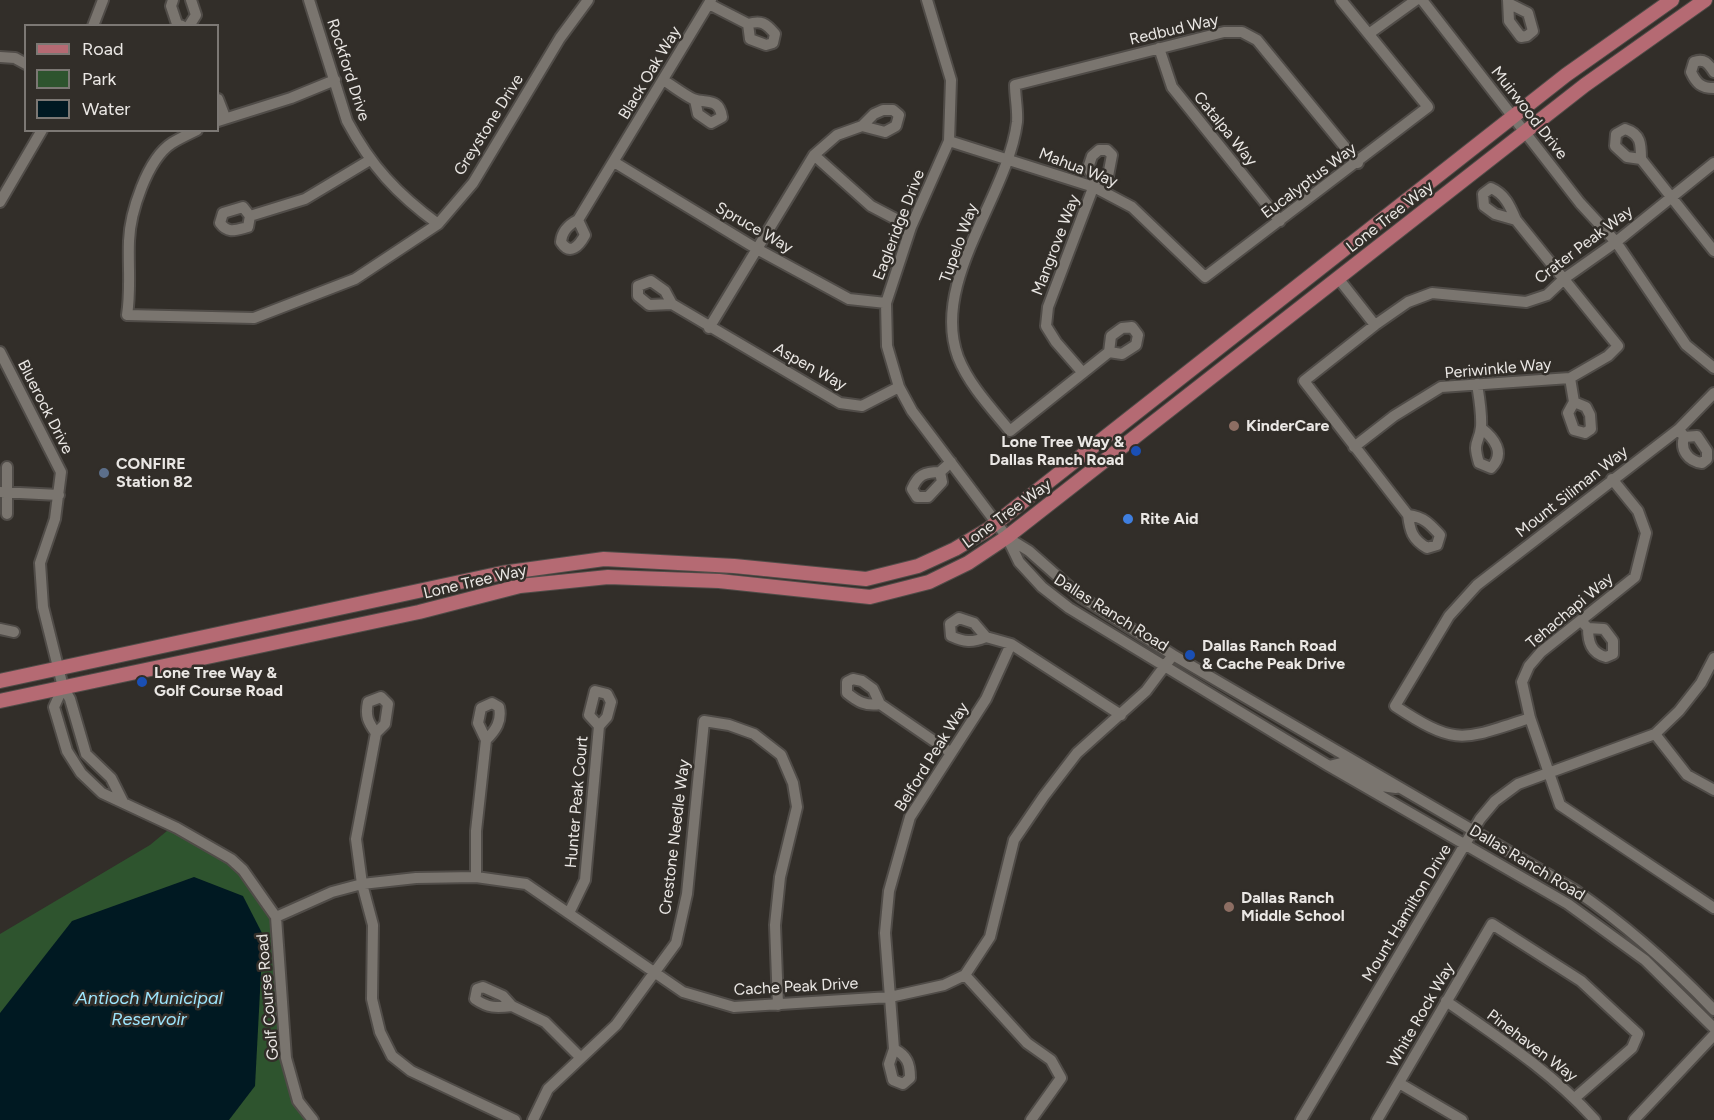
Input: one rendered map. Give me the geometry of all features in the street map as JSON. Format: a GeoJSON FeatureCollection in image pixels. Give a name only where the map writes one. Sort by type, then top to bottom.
{"type":"FeatureCollection","features":[{"type":"Feature","properties":{"kind":"main road","name":"Lone Tree Way"},"geometry":{"type":"LineString","coordinates":[[0,681],[502,573],[604,559],[734,566],[866,579],[918,566],[955,549],[996,523],[1566,75],[1672,0]]}},
{"type":"Feature","properties":{"kind":"main road","name":"Lone Tree Way"},"geometry":{"type":"LineString","coordinates":[[0,701],[407,614],[520,586],[608,577],[719,581],[870,597],[929,582],[968,563],[1008,537],[1585,85],[1705,0]]}},
{"type":"Feature","properties":{"kind":"main road"},"geometry":{"type":"LineString","coordinates":[[1173,408],[1171,400],[1176,390],[1216,358],[1221,346]]}},
{"type":"Feature","properties":{"kind":"street"},"geometry":{"type":"LineString","coordinates":[[94,24],[103,0]]}},
{"type":"Feature","properties":{"kind":"street"},"geometry":{"type":"LineString","coordinates":[[173,0],[171,6],[177,24]]}},
{"type":"Feature","properties":{"kind":"street"},"geometry":{"type":"LineString","coordinates":[[190,24],[196,15],[191,0]]}},
{"type":"Feature","properties":{"kind":"street","name":"Rockford Drive"},"geometry":{"type":"LineString","coordinates":[[309,0],[347,121],[370,159],[403,198],[438,224]]}},
{"type":"Feature","properties":{"kind":"street","name":"Greystone Drive"},"geometry":{"type":"LineString","coordinates":[[193,132],[170,144],[150,171],[136,198],[129,239],[127,315],[254,318],[355,279],[438,224],[473,183],[560,38],[588,0]]}},
{"type":"Feature","properties":{"kind":"street","name":"Eagleridge Drive"},"geometry":{"type":"LineString","coordinates":[[927,0],[951,80],[949,141],[911,227],[886,303],[887,346],[899,387],[912,411],[1008,537]]}},
{"type":"Feature","properties":{"kind":"street"},"geometry":{"type":"LineString","coordinates":[[1341,0],[1370,33],[1416,0]]}},
{"type":"Feature","properties":{"kind":"street","name":"Muirwood Drive"},"geometry":{"type":"LineString","coordinates":[[1422,0],[1581,203],[1616,242],[1686,345],[1714,368]]}},
{"type":"Feature","properties":{"kind":"street"},"geometry":{"type":"LineString","coordinates":[[710,2],[748,24]]}},
{"type":"Feature","properties":{"kind":"street","name":"Black Oak Way"},"geometry":{"type":"LineString","coordinates":[[579,220],[710,2]]}},
{"type":"Feature","properties":{"kind":"street","name":"Redbud Way"},"geometry":{"type":"LineString","coordinates":[[1006,158],[1017,122],[1015,85],[1224,32],[1242,32],[1257,40],[1358,163]]}},
{"type":"Feature","properties":{"kind":"street","name":"Eucalyptus Way"},"geometry":{"type":"LineString","coordinates":[[1205,277],[1358,163],[1428,107],[1370,33]]}},
{"type":"Feature","properties":{"kind":"street","name":"Catalpa Way"},"geometry":{"type":"LineString","coordinates":[[1159,48],[1172,87],[1280,221]]}},
{"type":"Feature","properties":{"kind":"street"},"geometry":{"type":"LineString","coordinates":[[0,57],[15,58],[24,63]]}},
{"type":"Feature","properties":{"kind":"street"},"geometry":{"type":"LineString","coordinates":[[1714,72],[1708,62],[1700,60],[1694,62],[1691,72],[1696,82],[1705,88],[1714,88]]}},
{"type":"Feature","properties":{"kind":"street"},"geometry":{"type":"LineString","coordinates":[[221,119],[291,98],[335,80]]}},
{"type":"Feature","properties":{"kind":"street"},"geometry":{"type":"LineString","coordinates":[[663,81],[695,100]]}},
{"type":"Feature","properties":{"kind":"street"},"geometry":{"type":"LineString","coordinates":[[709,328],[814,155],[837,135],[862,126]]}},
{"type":"Feature","properties":{"kind":"street"},"geometry":{"type":"LineString","coordinates":[[0,202],[41,132]]}},
{"type":"Feature","properties":{"kind":"street","name":"Mahua Way"},"geometry":{"type":"LineString","coordinates":[[949,141],[1095,184],[1132,207],[1205,277]]}},
{"type":"Feature","properties":{"kind":"street"},"geometry":{"type":"LineString","coordinates":[[814,155],[871,206],[911,227]]}},
{"type":"Feature","properties":{"kind":"street","name":"Tupelo Way"},"geometry":{"type":"LineString","coordinates":[[1006,158],[957,285],[952,324],[958,356],[981,396],[1010,431],[1083,373]]}},
{"type":"Feature","properties":{"kind":"street"},"geometry":{"type":"LineString","coordinates":[[250,216],[304,199],[370,159]]}},
{"type":"Feature","properties":{"kind":"street"},"geometry":{"type":"LineString","coordinates":[[1641,159],[1669,198],[1714,252]]}},
{"type":"Feature","properties":{"kind":"street","name":"Spruce Way"},"geometry":{"type":"LineString","coordinates":[[614,162],[757,249],[849,299],[886,303]]}},
{"type":"Feature","properties":{"kind":"street","name":"Crater Peak Way"},"geometry":{"type":"LineString","coordinates":[[1354,447],[1304,381],[1375,325],[1408,302],[1432,293],[1527,302],[1547,296],[1565,278],[1616,242],[1714,164]]}},
{"type":"Feature","properties":{"kind":"street","name":"Mangrove Way"},"geometry":{"type":"LineString","coordinates":[[1083,373],[1056,342],[1046,326],[1048,306],[1095,184]]}},
{"type":"Feature","properties":{"kind":"street"},"geometry":{"type":"LineString","coordinates":[[1516,220],[1565,278]]}},
{"type":"Feature","properties":{"kind":"street"},"geometry":{"type":"LineString","coordinates":[[1338,278],[1375,325]]}},
{"type":"Feature","properties":{"kind":"street","name":"Periwinkle Way"},"geometry":{"type":"LineString","coordinates":[[1354,447],[1394,416],[1441,387],[1570,378],[1608,356],[1618,346],[1565,278]]}},
{"type":"Feature","properties":{"kind":"street","name":"Aspen Way"},"geometry":{"type":"LineString","coordinates":[[672,304],[709,328],[840,403],[862,406],[899,387]]}},
{"type":"Feature","properties":{"kind":"street","name":"Bluerock Drive"},"geometry":{"type":"LineString","coordinates":[[0,352],[61,472],[52,532],[40,563],[43,607],[63,687]]}},
{"type":"Feature","properties":{"kind":"street"},"geometry":{"type":"LineString","coordinates":[[1083,373],[1109,352]]}},
{"type":"Feature","properties":{"kind":"street"},"geometry":{"type":"LineString","coordinates":[[1570,378],[1574,402]]}},
{"type":"Feature","properties":{"kind":"street"},"geometry":{"type":"LineString","coordinates":[[1478,384],[1481,428]]}},
{"type":"Feature","properties":{"kind":"street","name":"Mount Siliman Way"},"geometry":{"type":"LineString","coordinates":[[1530,718],[1482,733],[1456,738],[1430,729],[1395,706],[1449,616],[1477,585],[1612,479],[1681,433],[1714,393]]}},
{"type":"Feature","properties":{"kind":"street"},"geometry":{"type":"LineString","coordinates":[[1354,447],[1408,515]]}},
{"type":"Feature","properties":{"kind":"street"},"geometry":{"type":"LineString","coordinates":[[940,472],[951,462]]}},
{"type":"Feature","properties":{"kind":"street"},"geometry":{"type":"LineString","coordinates":[[7,467],[3,492],[7,514]]}},
{"type":"Feature","properties":{"kind":"street","name":"Tehachapi Way"},"geometry":{"type":"LineString","coordinates":[[1612,479],[1638,511],[1646,533],[1635,577],[1585,625],[1541,652],[1529,666],[1522,682],[1530,718],[1560,805],[1714,908]]}},
{"type":"Feature","properties":{"kind":"street"},"geometry":{"type":"LineString","coordinates":[[3,492],[59,495]]}},
{"type":"Feature","properties":{"kind":"street","name":"Dallas Ranch Road"},"geometry":{"type":"LineString","coordinates":[[1008,537],[1081,597],[1173,655],[1575,890],[1617,919],[1674,969],[1714,1010]]}},
{"type":"Feature","properties":{"kind":"street","name":"Dallas Ranch Road"},"geometry":{"type":"LineString","coordinates":[[1008,537],[1019,562],[1042,587],[1070,608],[1329,766],[1466,843],[1568,904],[1645,960],[1714,1028]]}},
{"type":"Feature","properties":{"kind":"street"},"geometry":{"type":"LineString","coordinates":[[0,629],[14,632]]}},
{"type":"Feature","properties":{"kind":"street"},"geometry":{"type":"LineString","coordinates":[[986,637],[1011,644],[1121,714]]}},
{"type":"Feature","properties":{"kind":"street","name":"Belford Peak Way"},"geometry":{"type":"LineString","coordinates":[[894,1049],[885,933],[889,891],[910,817],[986,699],[1011,644]]}},
{"type":"Feature","properties":{"kind":"street"},"geometry":{"type":"LineString","coordinates":[[1031,1120],[1061,1078],[1051,1060],[1027,1043],[965,975],[990,937],[1014,840],[1077,753],[1121,714],[1166,666],[1173,655]]}},
{"type":"Feature","properties":{"kind":"street","name":"Mount Hamilton Drive"},"geometry":{"type":"LineString","coordinates":[[1301,1120],[1466,843],[1495,801],[1518,784],[1655,734],[1694,692],[1714,658]]}},
{"type":"Feature","properties":{"kind":"street"},"geometry":{"type":"LineString","coordinates":[[63,687],[70,699],[86,754],[111,778],[123,802]]}},
{"type":"Feature","properties":{"kind":"street","name":"Golf Course Road"},"geometry":{"type":"LineString","coordinates":[[63,687],[54,707],[67,751],[81,773],[102,792],[231,859],[243,870],[276,916],[286,1058],[298,1101],[313,1120]]}},
{"type":"Feature","properties":{"kind":"street"},"geometry":{"type":"LineString","coordinates":[[880,704],[950,752]]}},
{"type":"Feature","properties":{"kind":"street","name":"Crestone Needle Way"},"geometry":{"type":"LineString","coordinates":[[533,1120],[548,1089],[616,1026],[676,943],[687,894],[704,721],[729,724],[754,734],[782,755],[793,783],[797,807],[780,877],[775,925],[778,1005]]}},
{"type":"Feature","properties":{"kind":"street","name":"Hunter Peak Court"},"geometry":{"type":"LineString","coordinates":[[569,913],[585,880],[599,726]]}},
{"type":"Feature","properties":{"kind":"street"},"geometry":{"type":"LineString","coordinates":[[376,733],[356,839],[362,884],[373,925],[372,999],[380,1032],[392,1056],[411,1071],[514,1120]]}},
{"type":"Feature","properties":{"kind":"street"},"geometry":{"type":"LineString","coordinates":[[1655,734],[1687,775],[1714,790]]}},
{"type":"Feature","properties":{"kind":"street"},"geometry":{"type":"LineString","coordinates":[[476,877],[476,831],[486,740]]}},
{"type":"Feature","properties":{"kind":"street"},"geometry":{"type":"LineString","coordinates":[[1329,766],[1341,763],[1381,786],[1403,789]]}},
{"type":"Feature","properties":{"kind":"street","name":"Cache Peak Drive"},"geometry":{"type":"LineString","coordinates":[[276,916],[332,892],[362,884],[416,878],[476,877],[526,884],[654,974],[684,992],[734,1007],[890,997],[944,985],[965,975]]}},
{"type":"Feature","properties":{"kind":"street","name":"White Rock Way"},"geometry":{"type":"LineString","coordinates":[[1377,1120],[1491,924],[1581,981],[1638,1034],[1632,1048],[1576,1097]]}},
{"type":"Feature","properties":{"kind":"street","name":"Pinehaven Way"},"geometry":{"type":"LineString","coordinates":[[1446,1001],[1523,1054],[1576,1097],[1595,1120]]}},
{"type":"Feature","properties":{"kind":"street"},"geometry":{"type":"LineString","coordinates":[[512,1006],[545,1022],[580,1057]]}},
{"type":"Feature","properties":{"kind":"street"},"geometry":{"type":"LineString","coordinates":[[1634,1120],[1714,1035]]}},
{"type":"Feature","properties":{"kind":"street"},"geometry":{"type":"LineString","coordinates":[[1399,1083],[1462,1120]]}},
{"type":"Feature","properties":{"kind":"green space","name":"Antioch Municipal Reservoir"},"geometry":{"type":"Polygon","coordinates":[[[173,826],[231,859],[276,917],[286,1058],[298,1101],[313,1120],[0,1120],[0,934],[150,845],[173,826]]]}},
{"type":"Feature","properties":{"kind":"water","name":"Antioch Municipal Reservoir"},"geometry":{"type":"Polygon","coordinates":[[[194,877],[243,896],[263,935],[255,1086],[229,1120],[0,1120],[0,1013],[72,921],[194,877]]]}},
{"type":"Feature","properties":{"kind":"place","name":"KinderCare"},"geometry":{"type":"Point","coordinates":[1234,426]}},
{"type":"Feature","properties":{"kind":"place","name":"Lone Tree Way & Dallas Ranch Road"},"geometry":{"type":"Point","coordinates":[1136,451]}},
{"type":"Feature","properties":{"kind":"place","name":"CONFIRE Station 82"},"geometry":{"type":"Point","coordinates":[104,473]}},
{"type":"Feature","properties":{"kind":"place","name":"Rite Aid"},"geometry":{"type":"Point","coordinates":[1128,519]}},
{"type":"Feature","properties":{"kind":"place","name":"Dallas Ranch Road & Cache Peak Drive"},"geometry":{"type":"Point","coordinates":[1190,655]}},
{"type":"Feature","properties":{"kind":"place","name":"Lone Tree Way & Golf Course Road"},"geometry":{"type":"Point","coordinates":[142,682]}},
{"type":"Feature","properties":{"kind":"place","name":"Dallas Ranch Middle School"},"geometry":{"type":"Point","coordinates":[1229,907]}}]}
